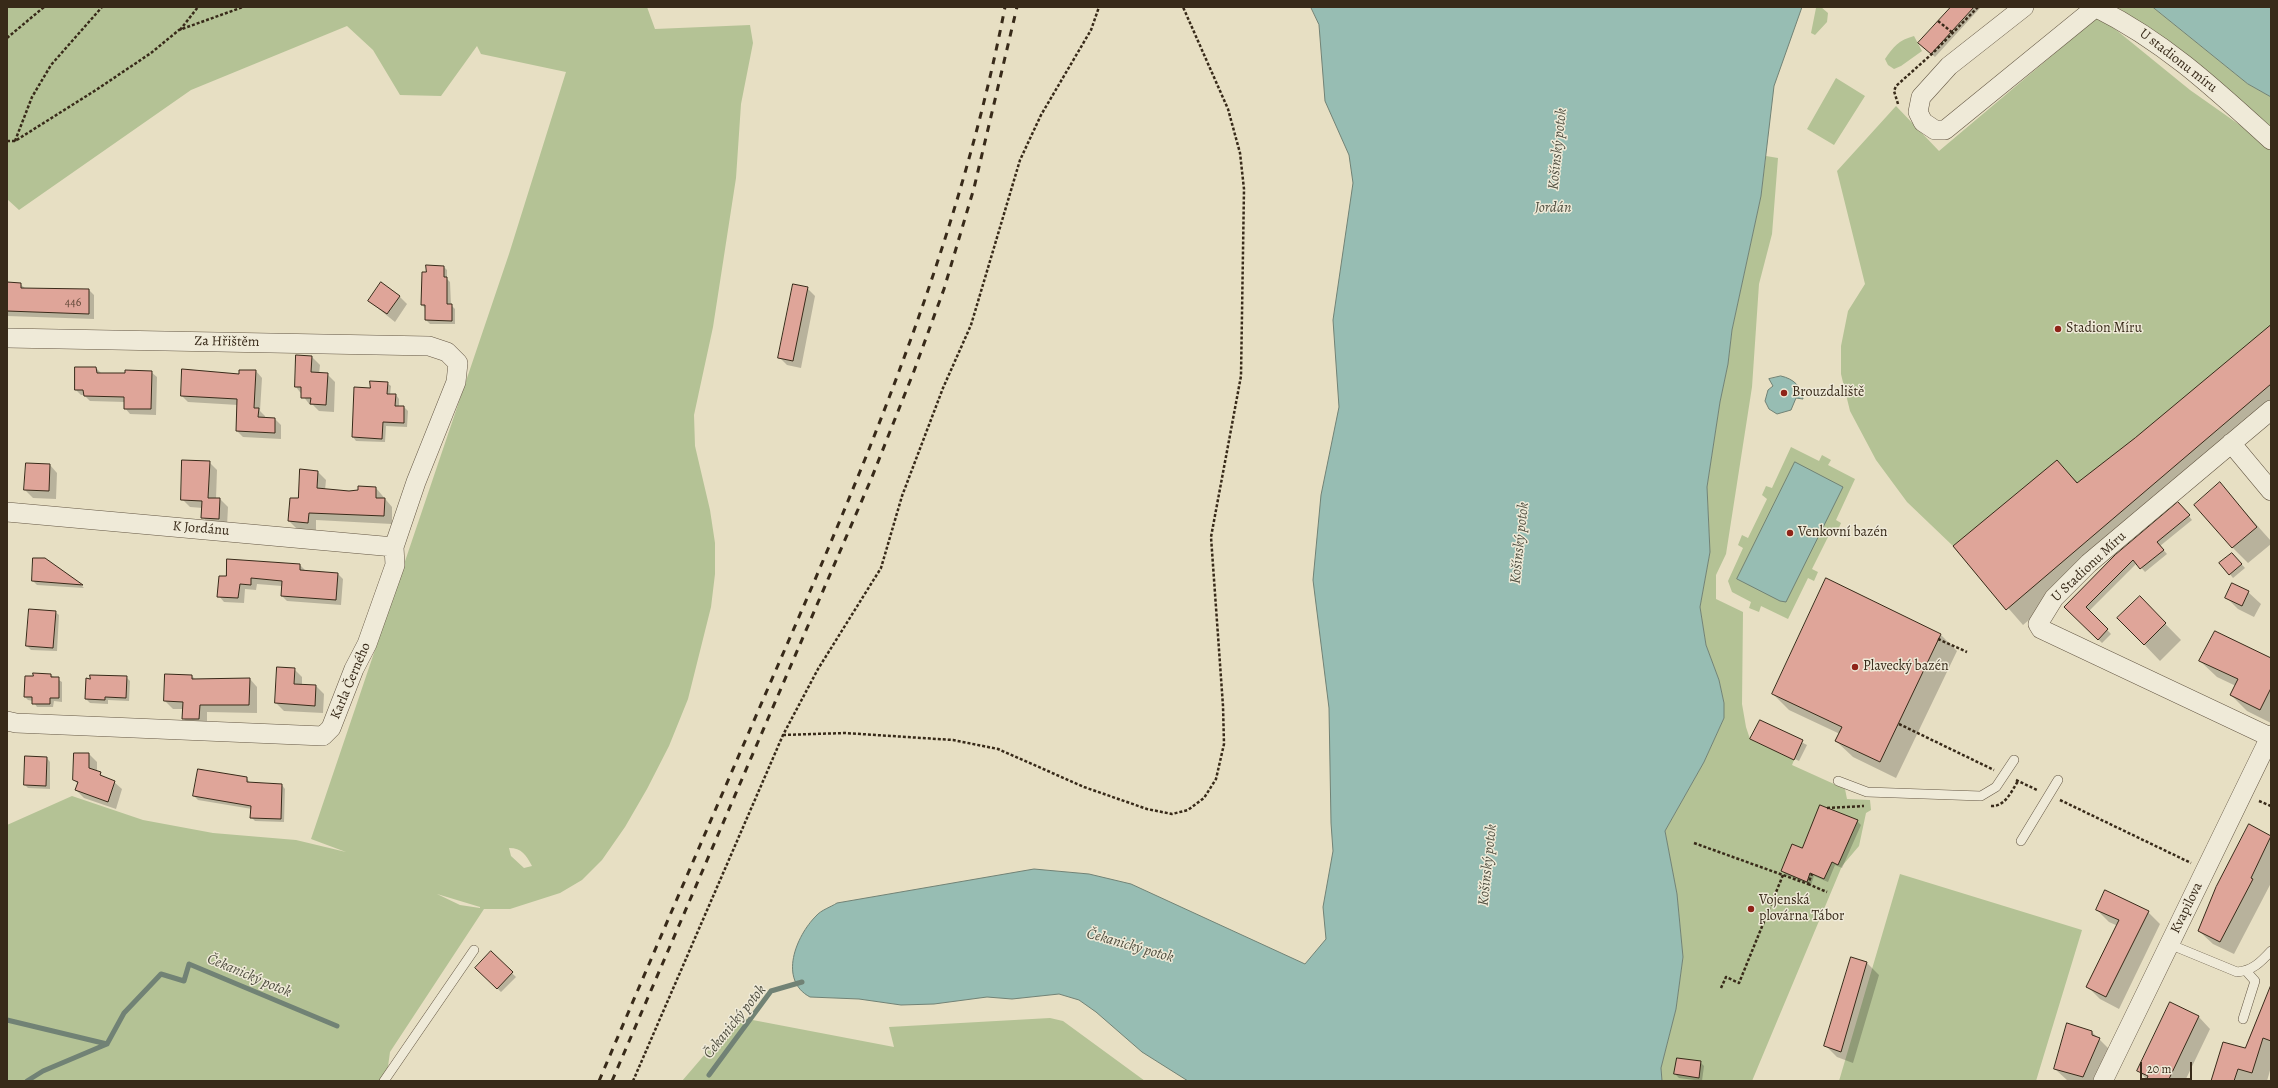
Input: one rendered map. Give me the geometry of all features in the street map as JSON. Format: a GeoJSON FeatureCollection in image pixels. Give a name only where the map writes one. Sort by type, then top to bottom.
{"type":"FeatureCollection","features":[{"type":"Feature","properties":{"kind":"street"},"geometry":{"type":"LineString","coordinates":[[2024,7],[1949,66],[1921,97],[1918,112],[1923,122],[1936,130],[1946,130],[2096,7]]}},
{"type":"Feature","properties":{"kind":"street","name":"U stadionu míru"},"geometry":{"type":"LineString","coordinates":[[2096,7],[2114,15],[2135,28],[2194,70],[2271,140]]}},
{"type":"Feature","properties":{"kind":"street","name":"Za Hřištěm"},"geometry":{"type":"LineString","coordinates":[[7,338],[429,346],[447,352]]}},
{"type":"Feature","properties":{"kind":"street","name":"Karla Černého"},"geometry":{"type":"LineString","coordinates":[[7,721],[16,723],[323,736],[331,728],[354,669],[367,644],[395,564],[394,547],[416,482],[456,382],[458,363],[447,352]]}},
{"type":"Feature","properties":{"kind":"street","name":"U Stadionu Míru"},"geometry":{"type":"LineString","coordinates":[[2271,410],[2089,563],[2054,598],[2038,624],[2041,629],[2271,736]]}},
{"type":"Feature","properties":{"kind":"street"},"geometry":{"type":"LineString","coordinates":[[2231,443],[2271,491]]}},
{"type":"Feature","properties":{"kind":"street","name":"K Jordánu"},"geometry":{"type":"LineString","coordinates":[[7,512],[394,547]]}},
{"type":"Feature","properties":{"kind":"street","name":"Kvapilova"},"geometry":{"type":"LineString","coordinates":[[2103,1081],[2271,736]]}},
{"type":"Feature","properties":{"kind":"lane"},"geometry":{"type":"LineString","coordinates":[[1838,781],[1867,792],[1981,796],[1996,787],[2014,760]]}},
{"type":"Feature","properties":{"kind":"lane"},"geometry":{"type":"LineString","coordinates":[[2021,841],[2058,780]]}},
{"type":"Feature","properties":{"kind":"lane"},"geometry":{"type":"LineString","coordinates":[[2169,944],[2237,972],[2248,972],[2263,960],[2271,951]]}},
{"type":"Feature","properties":{"kind":"lane"},"geometry":{"type":"LineString","coordinates":[[384,1081],[474,950]]}},
{"type":"Feature","properties":{"kind":"lane"},"geometry":{"type":"LineString","coordinates":[[2243,1020],[2255,981],[2248,972]]}},
{"type":"Feature","properties":{"kind":"path"},"geometry":{"type":"LineString","coordinates":[[7,38],[44,7]]}},
{"type":"Feature","properties":{"kind":"path"},"geometry":{"type":"LineString","coordinates":[[15,140],[32,97],[51,65],[102,7]]}},
{"type":"Feature","properties":{"kind":"path"},"geometry":{"type":"LineString","coordinates":[[7,141],[15,140],[96,90],[151,53],[180,30],[198,7]]}},
{"type":"Feature","properties":{"kind":"path"},"geometry":{"type":"LineString","coordinates":[[180,30],[244,7]]}},
{"type":"Feature","properties":{"kind":"path"},"geometry":{"type":"LineString","coordinates":[[633,1081],[783,735],[818,669],[880,568],[902,496],[943,388],[971,325],[1020,160],[1041,115],[1091,30],[1099,7]]}},
{"type":"Feature","properties":{"kind":"path"},"geometry":{"type":"LineString","coordinates":[[783,735],[845,733],[953,740],[998,749],[1084,787],[1147,809],[1172,814],[1188,810],[1204,798],[1216,779],[1224,744],[1223,706],[1211,537],[1241,376],[1244,189],[1240,153],[1228,109],[1183,7]]}},
{"type":"Feature","properties":{"kind":"path"},"geometry":{"type":"LineString","coordinates":[[1898,104],[1894,91],[1896,86],[1978,7]]}},
{"type":"Feature","properties":{"kind":"path"},"geometry":{"type":"LineString","coordinates":[[1938,21],[1952,33]]}},
{"type":"Feature","properties":{"kind":"path"},"geometry":{"type":"LineString","coordinates":[[1938,639],[1967,652]]}},
{"type":"Feature","properties":{"kind":"path"},"geometry":{"type":"LineString","coordinates":[[2256,799],[2271,806]]}},
{"type":"Feature","properties":{"kind":"path"},"geometry":{"type":"LineString","coordinates":[[1827,808],[1870,806]]}},
{"type":"Feature","properties":{"kind":"path"},"geometry":{"type":"LineString","coordinates":[[1694,843],[1808,884],[1826,892]]}},
{"type":"Feature","properties":{"kind":"path"},"geometry":{"type":"LineString","coordinates":[[1808,884],[1812,874]]}},
{"type":"Feature","properties":{"kind":"path"},"geometry":{"type":"LineString","coordinates":[[1721,988],[1726,977],[1739,982],[1783,875]]}},
{"type":"Feature","properties":{"kind":"green space"},"geometry":{"type":"Polygon","coordinates":[[[7,7],[647,7],[655,29],[750,25],[753,43],[741,104],[736,178],[713,327],[694,415],[695,446],[710,510],[715,543],[715,574],[711,607],[688,699],[669,746],[647,789],[625,827],[602,860],[582,880],[560,893],[510,909],[484,909],[390,1052],[386,1081],[7,1081],[7,825],[72,796],[143,820],[213,833],[296,840],[346,852],[311,839],[509,254],[566,72],[481,54],[477,46],[441,96],[400,95],[373,50],[347,26],[191,90],[19,210],[7,199],[7,7]],[[509,848],[511,856],[524,868],[532,866],[523,853],[517,849],[509,848]],[[437,894],[460,905],[480,908],[480,907],[437,894]]]}},
{"type":"Feature","properties":{"kind":"green space"},"geometry":{"type":"Polygon","coordinates":[[[1821,7],[1828,13],[1827,22],[1815,35],[1811,33],[1816,8],[1821,7]]]}},
{"type":"Feature","properties":{"kind":"green space"},"geometry":{"type":"Polygon","coordinates":[[[2117,7],[2153,7],[2248,84],[2271,97],[2271,128],[2160,36],[2117,7]]]}},
{"type":"Feature","properties":{"kind":"green space","name":"Stadion Míru"},"geometry":{"type":"Polygon","coordinates":[[[2099,16],[2190,90],[2271,147],[2271,383],[2006,610],[1953,546],[1907,502],[1876,460],[1850,411],[1841,374],[1841,346],[1848,311],[1865,284],[1837,171],[1896,106],[1939,151],[2099,16]]]}},
{"type":"Feature","properties":{"kind":"green space"},"geometry":{"type":"Polygon","coordinates":[[[1914,36],[1922,51],[1901,66],[1894,69],[1888,65],[1885,59],[1894,48],[1900,42],[1914,36]]]}},
{"type":"Feature","properties":{"kind":"green space"},"geometry":{"type":"Polygon","coordinates":[[[1836,78],[1865,96],[1834,145],[1807,129],[1836,78]]]}},
{"type":"Feature","properties":{"kind":"green space","name":"Vojenská plovárna Tábor"},"geometry":{"type":"Polygon","coordinates":[[[1766,156],[1778,158],[1772,234],[1759,284],[1752,387],[1726,554],[1716,575],[1716,599],[1743,612],[1742,704],[1746,727],[1750,739],[1794,760],[1792,765],[1845,789],[1847,799],[1870,800],[1871,810],[1866,813],[1859,846],[1842,866],[1752,1081],[1662,1081],[1661,1068],[1676,1009],[1683,957],[1677,895],[1665,831],[1704,762],[1724,718],[1724,703],[1719,680],[1706,645],[1700,607],[1710,552],[1707,487],[1720,402],[1728,364],[1732,330],[1761,196],[1766,156]]]}},
{"type":"Feature","properties":{"kind":"green space","name":"Venkovní bazén"},"geometry":{"type":"Polygon","coordinates":[[[1791,447],[1819,461],[1822,455],[1831,460],[1828,465],[1855,479],[1836,520],[1841,523],[1837,532],[1832,529],[1812,569],[1818,572],[1814,581],[1808,578],[1788,619],[1761,606],[1759,612],[1749,608],[1751,602],[1732,592],[1728,581],[1743,548],[1738,545],[1742,535],[1748,538],[1767,499],[1762,495],[1766,486],[1772,488],[1791,447]]]}},
{"type":"Feature","properties":{"kind":"green space"},"geometry":{"type":"Polygon","coordinates":[[[1900,874],[2082,930],[2036,1081],[1839,1081],[1900,874]]]}},
{"type":"Feature","properties":{"kind":"green space"},"geometry":{"type":"Polygon","coordinates":[[[737,1017],[894,1047],[889,1027],[1050,1018],[1063,1021],[1145,1081],[682,1081],[737,1017]]]}},
{"type":"Feature","properties":{"kind":"water","name":"Jordán"},"geometry":{"type":"Polygon","coordinates":[[[1311,7],[1802,7],[1774,86],[1761,196],[1732,330],[1728,364],[1720,402],[1707,487],[1710,552],[1700,607],[1706,645],[1719,680],[1724,703],[1724,718],[1704,762],[1665,831],[1677,894],[1683,957],[1676,1009],[1661,1068],[1662,1081],[1188,1081],[1142,1052],[1096,1012],[1079,1000],[1059,994],[1012,999],[987,997],[934,1004],[901,1005],[859,999],[810,997],[800,989],[795,980],[793,969],[794,958],[802,935],[818,914],[837,903],[1034,869],[1089,874],[1131,884],[1305,964],[1326,939],[1323,907],[1333,851],[1331,823],[1329,708],[1313,580],[1321,495],[1339,407],[1333,320],[1353,183],[1349,155],[1325,101],[1319,25],[1311,7]]]}},
{"type":"Feature","properties":{"kind":"water"},"geometry":{"type":"Polygon","coordinates":[[[2153,7],[2271,7],[2271,97],[2248,84],[2153,7]]]}},
{"type":"Feature","properties":{"kind":"water","name":"Brouzdaliště"},"geometry":{"type":"Polygon","coordinates":[[[1781,376],[1790,379],[1799,387],[1803,399],[1796,398],[1791,410],[1777,414],[1769,409],[1765,401],[1768,390],[1773,386],[1769,379],[1781,376]]]}},
{"type":"Feature","properties":{"kind":"water","name":"Venkovní bazén"},"geometry":{"type":"Polygon","coordinates":[[[1795,462],[1843,487],[1786,602],[1780,601],[1737,579],[1795,462]]]}},
{"type":"Feature","properties":{"kind":"building"},"geometry":{"type":"Polygon","coordinates":[[[1951,7],[1974,7],[1931,54],[1918,43],[1951,7]]]}},
{"type":"Feature","properties":{"kind":"building"},"geometry":{"type":"Polygon","coordinates":[[[426,265],[444,266],[444,277],[447,277],[447,304],[452,304],[452,321],[425,320],[425,305],[421,305],[422,272],[426,272],[426,265]]]}},
{"type":"Feature","properties":{"kind":"building"},"geometry":{"type":"Polygon","coordinates":[[[7,282],[21,283],[21,288],[89,289],[89,314],[7,311],[7,282]]]}},
{"type":"Feature","properties":{"kind":"building"},"geometry":{"type":"Polygon","coordinates":[[[381,282],[400,296],[387,314],[368,301],[381,282]]]}},
{"type":"Feature","properties":{"kind":"building"},"geometry":{"type":"Polygon","coordinates":[[[793,284],[808,287],[793,361],[778,358],[793,284]]]}},
{"type":"Feature","properties":{"kind":"building"},"geometry":{"type":"Polygon","coordinates":[[[2271,325],[2271,384],[2006,610],[1953,546],[2057,460],[2077,483],[2135,438],[2271,325]]]}},
{"type":"Feature","properties":{"kind":"building"},"geometry":{"type":"Polygon","coordinates":[[[296,355],[312,356],[311,372],[328,373],[326,405],[310,404],[311,398],[301,398],[301,387],[295,387],[296,355]]]}},
{"type":"Feature","properties":{"kind":"building"},"geometry":{"type":"Polygon","coordinates":[[[75,367],[96,367],[97,373],[125,373],[125,370],[152,371],[151,409],[124,409],[124,397],[84,396],[83,390],[75,390],[75,367]]]}},
{"type":"Feature","properties":{"kind":"building"},"geometry":{"type":"Polygon","coordinates":[[[182,369],[239,374],[239,370],[256,370],[254,408],[259,408],[258,417],[275,418],[275,433],[236,431],[237,399],[181,396],[182,369]]]}},
{"type":"Feature","properties":{"kind":"building"},"geometry":{"type":"Polygon","coordinates":[[[370,381],[388,382],[387,394],[396,394],[395,406],[404,406],[404,423],[383,422],[382,439],[352,437],[354,387],[370,388],[370,381]]]}},
{"type":"Feature","properties":{"kind":"building"},"geometry":{"type":"Polygon","coordinates":[[[182,460],[210,461],[208,498],[220,498],[219,519],[201,518],[202,501],[181,500],[182,460]]]}},
{"type":"Feature","properties":{"kind":"building"},"geometry":{"type":"Polygon","coordinates":[[[26,463],[50,464],[49,491],[24,490],[26,463]]]}},
{"type":"Feature","properties":{"kind":"building"},"geometry":{"type":"Polygon","coordinates":[[[300,469],[318,471],[317,488],[349,491],[358,490],[358,486],[376,487],[376,498],[385,498],[384,516],[309,513],[308,523],[288,521],[290,498],[298,498],[300,469]]]}},
{"type":"Feature","properties":{"kind":"building"},"geometry":{"type":"Polygon","coordinates":[[[2220,482],[2257,527],[2232,548],[2194,505],[2220,482]]]}},
{"type":"Feature","properties":{"kind":"building"},"geometry":{"type":"Polygon","coordinates":[[[2178,502],[2190,515],[2157,542],[2164,550],[2140,569],[2133,560],[2086,607],[2108,629],[2098,640],[2064,607],[2115,555],[2178,502]]]}},
{"type":"Feature","properties":{"kind":"building"},"geometry":{"type":"Polygon","coordinates":[[[2232,553],[2242,564],[2229,575],[2219,563],[2232,553]]]}},
{"type":"Feature","properties":{"kind":"building"},"geometry":{"type":"Polygon","coordinates":[[[33,558],[45,558],[83,585],[32,581],[33,558]]]}},
{"type":"Feature","properties":{"kind":"building"},"geometry":{"type":"Polygon","coordinates":[[[227,559],[300,564],[300,570],[338,573],[336,600],[281,596],[282,581],[251,578],[251,585],[240,584],[238,598],[217,597],[219,576],[226,576],[227,559]]]}},
{"type":"Feature","properties":{"kind":"building","name":"Plavecký bazén"},"geometry":{"type":"Polygon","coordinates":[[[1826,578],[1941,634],[1880,762],[1835,741],[1842,727],[1772,694],[1826,578]]]}},
{"type":"Feature","properties":{"kind":"building"},"geometry":{"type":"Polygon","coordinates":[[[2232,583],[2249,591],[2242,606],[2225,598],[2232,583]]]}},
{"type":"Feature","properties":{"kind":"building"},"geometry":{"type":"Polygon","coordinates":[[[2140,596],[2166,623],[2144,645],[2117,618],[2140,596]]]}},
{"type":"Feature","properties":{"kind":"building"},"geometry":{"type":"Polygon","coordinates":[[[29,609],[56,611],[53,648],[26,646],[29,609]]]}},
{"type":"Feature","properties":{"kind":"building"},"geometry":{"type":"Polygon","coordinates":[[[2215,631],[2271,658],[2271,688],[2260,710],[2230,695],[2238,679],[2199,661],[2215,631]]]}},
{"type":"Feature","properties":{"kind":"building"},"geometry":{"type":"Polygon","coordinates":[[[277,667],[295,668],[294,684],[316,685],[315,706],[275,703],[277,667]]]}},
{"type":"Feature","properties":{"kind":"building"},"geometry":{"type":"Polygon","coordinates":[[[33,673],[51,674],[51,677],[59,677],[59,698],[50,698],[50,704],[32,704],[32,697],[24,697],[25,676],[33,676],[33,673]]]}},
{"type":"Feature","properties":{"kind":"building"},"geometry":{"type":"Polygon","coordinates":[[[165,674],[192,675],[192,679],[250,678],[249,705],[200,705],[199,719],[182,719],[183,702],[164,701],[165,674]]]}},
{"type":"Feature","properties":{"kind":"building"},"geometry":{"type":"Polygon","coordinates":[[[90,675],[127,676],[126,698],[105,697],[105,700],[85,699],[86,678],[90,679],[90,675]]]}},
{"type":"Feature","properties":{"kind":"building"},"geometry":{"type":"Polygon","coordinates":[[[1760,720],[1803,740],[1794,760],[1750,739],[1760,720]]]}},
{"type":"Feature","properties":{"kind":"building"},"geometry":{"type":"Polygon","coordinates":[[[74,753],[89,753],[89,768],[101,772],[100,775],[115,781],[108,802],[75,790],[78,782],[73,780],[74,753]]]}},
{"type":"Feature","properties":{"kind":"building"},"geometry":{"type":"Polygon","coordinates":[[[25,756],[47,757],[46,786],[24,785],[25,756]]]}},
{"type":"Feature","properties":{"kind":"building"},"geometry":{"type":"Polygon","coordinates":[[[198,769],[247,777],[247,782],[282,784],[281,819],[250,818],[251,806],[193,796],[198,769]]]}},
{"type":"Feature","properties":{"kind":"building"},"geometry":{"type":"Polygon","coordinates":[[[1820,805],[1858,820],[1838,865],[1832,862],[1824,879],[1810,873],[1807,882],[1781,871],[1792,844],[1802,848],[1820,805]]]}},
{"type":"Feature","properties":{"kind":"building"},"geometry":{"type":"Polygon","coordinates":[[[2249,824],[2271,836],[2251,878],[2253,879],[2220,942],[2198,931],[2216,887],[2249,824]]]}},
{"type":"Feature","properties":{"kind":"building"},"geometry":{"type":"Polygon","coordinates":[[[2105,890],[2149,911],[2106,997],[2086,987],[2119,920],[2096,910],[2105,890]]]}},
{"type":"Feature","properties":{"kind":"building"},"geometry":{"type":"Polygon","coordinates":[[[491,951],[513,972],[497,989],[475,968],[491,951]]]}},
{"type":"Feature","properties":{"kind":"building"},"geometry":{"type":"Polygon","coordinates":[[[1851,957],[1867,962],[1841,1052],[1824,1046],[1851,957]]]}},
{"type":"Feature","properties":{"kind":"building"},"geometry":{"type":"Polygon","coordinates":[[[2271,985],[2271,1041],[2263,1038],[2252,1073],[2238,1069],[2234,1081],[2211,1081],[2223,1042],[2245,1048],[2271,985]]]}},
{"type":"Feature","properties":{"kind":"building"},"geometry":{"type":"Polygon","coordinates":[[[2170,1002],[2199,1016],[2168,1081],[2146,1081],[2148,1076],[2137,1071],[2170,1002]]]}},
{"type":"Feature","properties":{"kind":"building"},"geometry":{"type":"Polygon","coordinates":[[[2067,1023],[2092,1031],[2092,1035],[2100,1038],[2083,1077],[2054,1069],[2067,1023]]]}},
{"type":"Feature","properties":{"kind":"building"},"geometry":{"type":"Polygon","coordinates":[[[1677,1058],[1701,1061],[1699,1078],[1674,1074],[1677,1058]]]}},
{"type":"Feature","properties":{"kind":"waterway","name":"Čekanický potok"},"geometry":{"type":"LineString","coordinates":[[7,1020],[107,1044],[124,1013],[161,974],[184,981],[189,964],[337,1026]]}},
{"type":"Feature","properties":{"kind":"waterway","name":"Čekanický potok"},"geometry":{"type":"LineString","coordinates":[[709,1075],[771,991],[802,982]]}},
{"type":"Feature","properties":{"kind":"waterway"},"geometry":{"type":"LineString","coordinates":[[27,1081],[43,1071],[107,1044]]}},
{"type":"Feature","properties":{"kind":"railway"},"geometry":{"type":"LineString","coordinates":[[599,1081],[810,591],[877,428],[908,346],[937,263],[963,179],[986,93],[1005,7]]}},
{"type":"Feature","properties":{"kind":"railway"},"geometry":{"type":"LineString","coordinates":[[612,1081],[872,477],[914,371],[944,289],[974,188],[1017,7]]}},
{"type":"Feature","properties":{"kind":"place","name":"Stadion Míru"},"geometry":{"type":"Point","coordinates":[2058,329]}},
{"type":"Feature","properties":{"kind":"place","name":"Brouzdaliště"},"geometry":{"type":"Point","coordinates":[1784,393]}},
{"type":"Feature","properties":{"kind":"place","name":"Venkovní bazén"},"geometry":{"type":"Point","coordinates":[1790,533]}},
{"type":"Feature","properties":{"kind":"place","name":"Plavecký bazén"},"geometry":{"type":"Point","coordinates":[1855,667]}},
{"type":"Feature","properties":{"kind":"place","name":"Vojenská plovárna Tábor"},"geometry":{"type":"Point","coordinates":[1751,909]}},
{"type":"Feature","properties":{"kind":"water label","name":"Košínský potok"},"geometry":{"type":"Point","coordinates":[1558,149]}},
{"type":"Feature","properties":{"kind":"water label","name":"Košínský potok"},"geometry":{"type":"Point","coordinates":[1520,543]}},
{"type":"Feature","properties":{"kind":"water label","name":"Košínský potok"},"geometry":{"type":"Point","coordinates":[1488,865]}}]}
